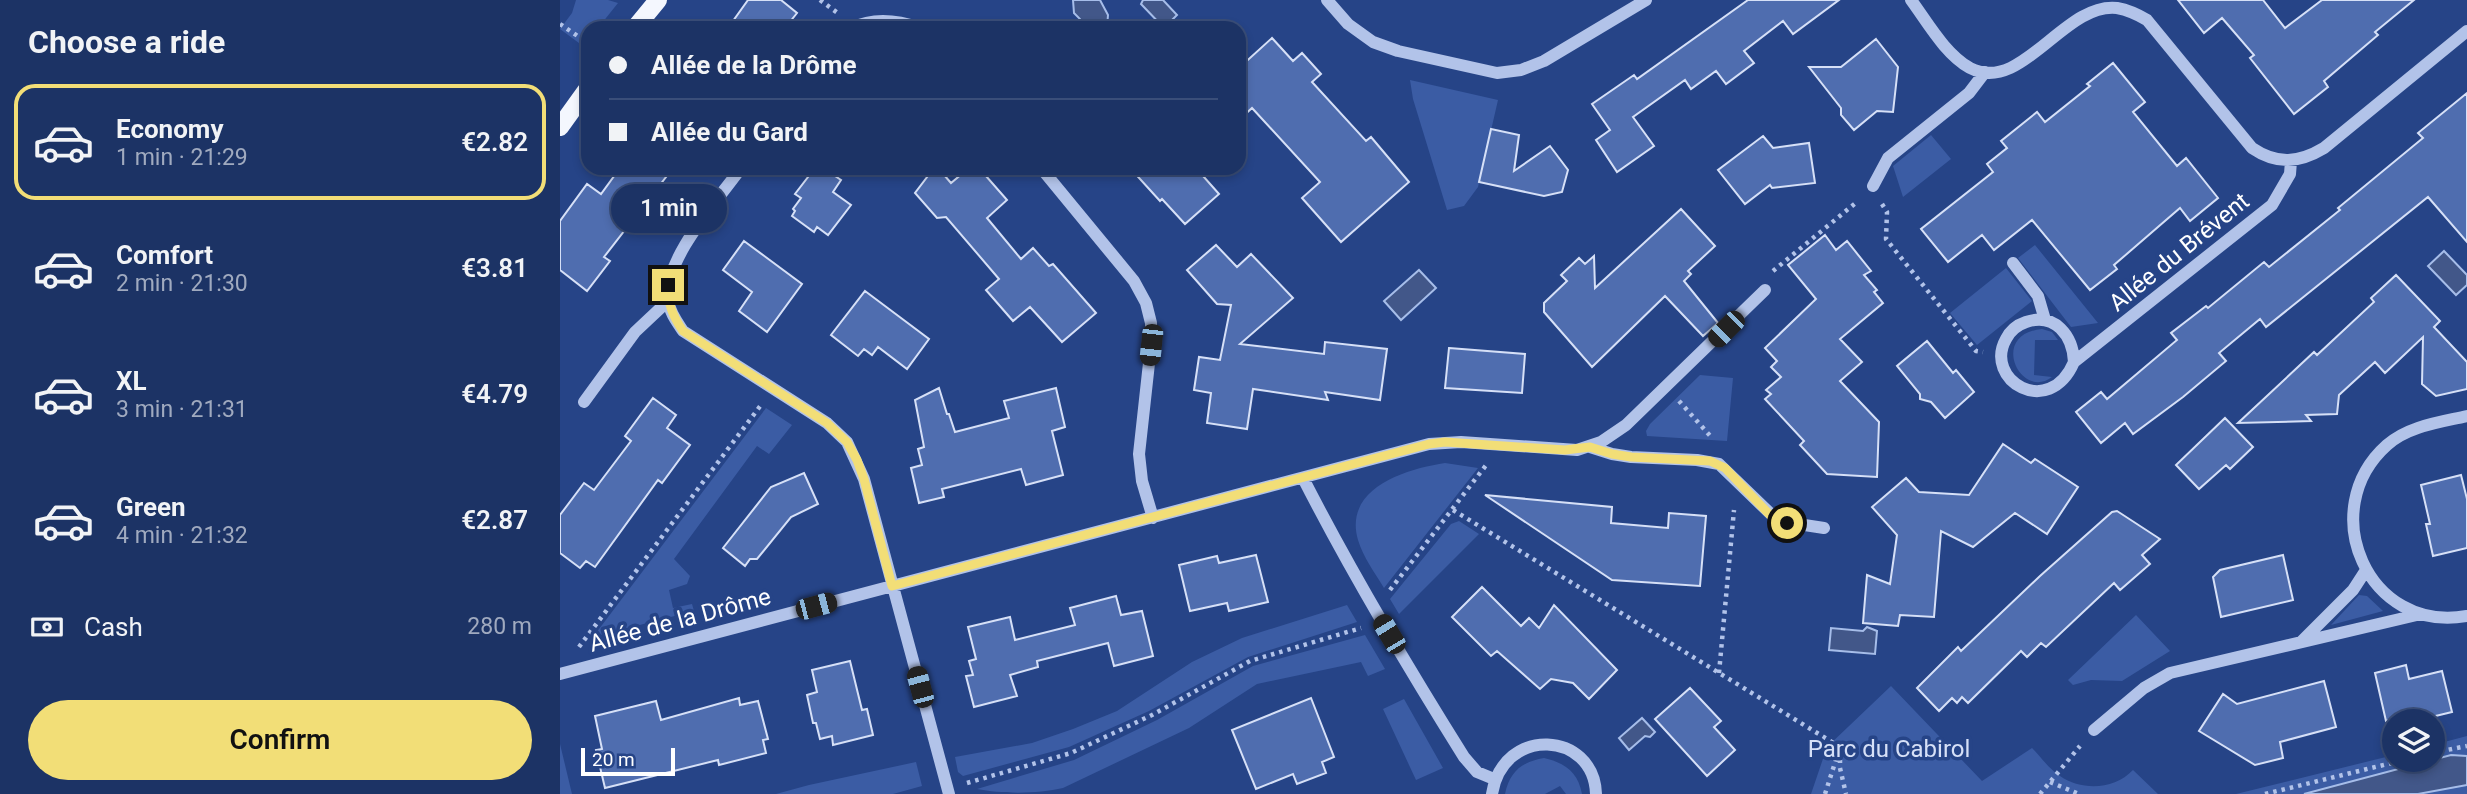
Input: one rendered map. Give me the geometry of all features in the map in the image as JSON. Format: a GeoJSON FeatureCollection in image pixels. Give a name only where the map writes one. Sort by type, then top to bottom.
{"type":"FeatureCollection","features":[{"type":"Feature","properties":{"kind":"main road"},"geometry":{"type":"LineString","coordinates":[[641,21],[658,0]]}},
{"type":"Feature","properties":{"kind":"main road"},"geometry":{"type":"LineString","coordinates":[[560,127],[581,98]]}},
{"type":"Feature","properties":{"kind":"street"},"geometry":{"type":"LineString","coordinates":[[1327,0],[1348,24],[1373,42],[1398,51],[1497,73],[1521,70],[1544,61],[1646,0]]}},
{"type":"Feature","properties":{"kind":"street"},"geometry":{"type":"LineString","coordinates":[[1910,0],[1943,44],[1964,64],[1985,72],[2015,66],[2077,19],[2117,4],[2147,19],[2252,148],[2270,159],[2291,161],[2310,156],[2325,148],[2467,30]]}},
{"type":"Feature","properties":{"kind":"street"},"geometry":{"type":"LineString","coordinates":[[873,21],[892,21]]}},
{"type":"Feature","properties":{"kind":"street"},"geometry":{"type":"LineString","coordinates":[[1873,186],[1888,158],[1969,93],[1985,72]]}},
{"type":"Feature","properties":{"kind":"street","name":"Allée du Brévent"},"geometry":{"type":"LineString","coordinates":[[2001,353],[2003,367],[2009,379],[2020,387],[2047,391],[2059,385],[2074,362],[2272,205],[2290,174],[2291,161]]}},
{"type":"Feature","properties":{"kind":"street"},"geometry":{"type":"LineString","coordinates":[[736,175],[680,252],[668,285],[668,301],[673,316],[683,331],[700,344],[774,387],[827,423],[847,442],[864,479],[949,791]]}},
{"type":"Feature","properties":{"kind":"street"},"geometry":{"type":"LineString","coordinates":[[1047,175],[1134,281],[1146,303],[1151,323],[1151,345],[1139,454],[1142,481],[1153,518]]}},
{"type":"Feature","properties":{"kind":"street"},"geometry":{"type":"LineString","coordinates":[[2013,263],[2038,296],[2045,320]]}},
{"type":"Feature","properties":{"kind":"street","name":"Allée de la Drôme"},"geometry":{"type":"LineString","coordinates":[[560,674],[1429,444],[1461,442],[1565,450],[1590,447],[1626,425],[1765,290]]}},
{"type":"Feature","properties":{"kind":"street"},"geometry":{"type":"LineString","coordinates":[[584,402],[635,332],[668,301]]}},
{"type":"Feature","properties":{"kind":"street"},"geometry":{"type":"LineString","coordinates":[[2001,353],[2004,341],[2021,323],[2045,320],[2058,326],[2068,336],[2073,348],[2074,362]]}},
{"type":"Feature","properties":{"kind":"street"},"geometry":{"type":"LineString","coordinates":[[2467,416],[2406,433],[2388,444],[2359,481],[2354,496],[2353,518],[2354,536],[2366,570],[2391,599],[2404,608],[2421,614],[2444,618],[2467,617]]}},
{"type":"Feature","properties":{"kind":"street","name":"Allée de la Drôme"},"geometry":{"type":"LineString","coordinates":[[1590,447],[1631,457],[1710,461],[1725,468],[1778,521],[1824,528]]}},
{"type":"Feature","properties":{"kind":"street"},"geometry":{"type":"LineString","coordinates":[[1303,478],[1375,611],[1464,757],[1477,772],[1494,779]]}},
{"type":"Feature","properties":{"kind":"street"},"geometry":{"type":"LineString","coordinates":[[2301,642],[2353,590],[2366,570]]}},
{"type":"Feature","properties":{"kind":"street"},"geometry":{"type":"LineString","coordinates":[[2094,730],[2144,688],[2170,673],[2421,614]]}},
{"type":"Feature","properties":{"kind":"street"},"geometry":{"type":"LineString","coordinates":[[1492,794],[1494,779],[1503,764],[1516,752],[1532,745],[1549,744],[1566,748],[1580,758],[1591,772],[1596,794]]}},
{"type":"Feature","properties":{"kind":"path"},"geometry":{"type":"LineString","coordinates":[[560,24],[581,38]]}},
{"type":"Feature","properties":{"kind":"path"},"geometry":{"type":"LineString","coordinates":[[1765,290],[1769,274],[1853,206],[1873,186],[1887,212],[1886,239],[1976,351],[2001,353]]}},
{"type":"Feature","properties":{"kind":"path"},"geometry":{"type":"LineString","coordinates":[[576,651],[774,387]]}},
{"type":"Feature","properties":{"kind":"path"},"geometry":{"type":"LineString","coordinates":[[1667,388],[1712,439]]}},
{"type":"Feature","properties":{"kind":"path"},"geometry":{"type":"LineString","coordinates":[[949,791],[1071,753],[1152,715],[1250,661],[1361,628],[1485,468],[1495,444]]}},
{"type":"Feature","properties":{"kind":"path"},"geometry":{"type":"LineString","coordinates":[[1719,673],[1737,481]]}},
{"type":"Feature","properties":{"kind":"path"},"geometry":{"type":"LineString","coordinates":[[1453,510],[1840,747]]}},
{"type":"Feature","properties":{"kind":"path"},"geometry":{"type":"LineString","coordinates":[[2040,794],[2094,730]]}},
{"type":"Feature","properties":{"kind":"path"},"geometry":{"type":"LineString","coordinates":[[2445,750],[2467,746]]}},
{"type":"Feature","properties":{"kind":"path"},"geometry":{"type":"LineString","coordinates":[[1825,794],[1840,747]]}},
{"type":"Feature","properties":{"kind":"path"},"geometry":{"type":"LineString","coordinates":[[1840,747],[1840,768],[1846,794]]}},
{"type":"Feature","properties":{"kind":"path"},"geometry":{"type":"LineString","coordinates":[[2264,794],[2382,765]]}},
{"type":"Feature","properties":{"kind":"path"},"geometry":{"type":"LineString","coordinates":[[2050,782],[2079,794]]}},
{"type":"Feature","properties":{"kind":"green space"},"geometry":{"type":"Polygon","coordinates":[[[576,0],[608,0],[618,3],[604,21],[581,21],[581,45],[560,29],[572,13],[576,0]]]}},
{"type":"Feature","properties":{"kind":"green space"},"geometry":{"type":"Polygon","coordinates":[[[1410,80],[1498,100],[1478,187],[1464,206],[1447,210],[1413,99],[1410,80]]]}},
{"type":"Feature","properties":{"kind":"green space"},"geometry":{"type":"Polygon","coordinates":[[[1931,135],[1951,159],[1903,197],[1893,166],[1931,135]]]}},
{"type":"Feature","properties":{"kind":"green space"},"geometry":{"type":"Polygon","coordinates":[[[2035,245],[2098,323],[2071,327],[2018,258],[2035,245]]]}},
{"type":"Feature","properties":{"kind":"green space"},"geometry":{"type":"Polygon","coordinates":[[[2006,268],[2032,301],[1977,345],[1950,313],[2006,268]]]}},
{"type":"Feature","properties":{"kind":"green space"},"geometry":{"type":"Polygon","coordinates":[[[2042,329],[2052,332],[2058,340],[2035,340],[2034,375],[2052,377],[2040,382],[2021,374],[2013,353],[2016,342],[2026,333],[2042,329]]]}},
{"type":"Feature","properties":{"kind":"green space"},"geometry":{"type":"Polygon","coordinates":[[[1700,375],[1733,378],[1727,441],[1647,436],[1646,431],[1650,424],[1700,375]]]}},
{"type":"Feature","properties":{"kind":"green space"},"geometry":{"type":"Polygon","coordinates":[[[766,408],[792,425],[769,454],[757,446],[674,559],[690,576],[687,584],[669,590],[673,608],[692,604],[694,611],[593,637],[766,408]]]}},
{"type":"Feature","properties":{"kind":"green space"},"geometry":{"type":"Polygon","coordinates":[[[1445,463],[1478,468],[1384,588],[1358,540],[1356,522],[1360,507],[1369,494],[1396,476],[1445,463]]]}},
{"type":"Feature","properties":{"kind":"green space"},"geometry":{"type":"Polygon","coordinates":[[[1459,521],[1479,534],[1399,614],[1390,599],[1451,524],[1459,521]]]}},
{"type":"Feature","properties":{"kind":"green space"},"geometry":{"type":"Polygon","coordinates":[[[2359,595],[2367,596],[2383,611],[2331,625],[2359,595]]]}},
{"type":"Feature","properties":{"kind":"green space"},"geometry":{"type":"Polygon","coordinates":[[[1347,605],[1357,622],[1248,657],[1149,711],[1069,747],[963,776],[958,772],[955,757],[1032,743],[1073,729],[1117,711],[1192,662],[1242,638],[1347,605]]]}},
{"type":"Feature","properties":{"kind":"green space"},"geometry":{"type":"Polygon","coordinates":[[[2136,615],[2170,651],[2122,681],[2091,680],[2073,685],[2068,680],[2136,615]]]}},
{"type":"Feature","properties":{"kind":"green space"},"geometry":{"type":"Polygon","coordinates":[[[1365,635],[1385,669],[1368,676],[1361,662],[1257,684],[1189,728],[1063,788],[1020,793],[977,789],[1074,760],[1157,720],[1253,666],[1365,635]]]}},
{"type":"Feature","properties":{"kind":"green space","name":"Parc du Cabirol"},"geometry":{"type":"Polygon","coordinates":[[[1891,686],[1982,781],[2032,748],[2052,770],[2069,781],[2088,786],[2107,785],[2133,770],[2158,794],[1811,794],[1827,747],[1891,686]]]}},
{"type":"Feature","properties":{"kind":"green space"},"geometry":{"type":"Polygon","coordinates":[[[1404,699],[1443,768],[1416,780],[1383,709],[1404,699]]]}},
{"type":"Feature","properties":{"kind":"green space"},"geometry":{"type":"Polygon","coordinates":[[[2467,736],[2467,794],[2236,794],[2382,758],[2382,772],[2445,772],[2445,742],[2467,736]]]}},
{"type":"Feature","properties":{"kind":"green space"},"geometry":{"type":"Polygon","coordinates":[[[560,744],[572,794],[560,794],[560,744]]]}},
{"type":"Feature","properties":{"kind":"green space"},"geometry":{"type":"Polygon","coordinates":[[[1544,758],[1558,763],[1574,774],[1582,794],[1566,794],[1560,786],[1545,794],[1505,794],[1510,779],[1518,769],[1529,762],[1544,758]]]}},
{"type":"Feature","properties":{"kind":"green space"},"geometry":{"type":"Polygon","coordinates":[[[916,762],[922,786],[893,794],[776,794],[809,785],[916,762]]]}},
{"type":"Feature","properties":{"kind":"shaded area"},"geometry":{"type":"Polygon","coordinates":[[[1073,0],[1100,0],[1108,15],[1108,21],[1080,21],[1074,13],[1073,0]]]}},
{"type":"Feature","properties":{"kind":"shaded area"},"geometry":{"type":"Polygon","coordinates":[[[1143,0],[1163,0],[1177,15],[1171,21],[1157,21],[1141,4],[1143,0]]]}},
{"type":"Feature","properties":{"kind":"shaded area"},"geometry":{"type":"Polygon","coordinates":[[[2444,251],[2467,275],[2467,285],[2456,295],[2428,266],[2444,251]]]}},
{"type":"Feature","properties":{"kind":"shaded area"},"geometry":{"type":"Polygon","coordinates":[[[1419,270],[1436,288],[1401,320],[1384,301],[1419,270]]]}},
{"type":"Feature","properties":{"kind":"shaded area"},"geometry":{"type":"Polygon","coordinates":[[[1867,627],[1877,631],[1875,654],[1829,650],[1831,628],[1863,631],[1867,627]]]}},
{"type":"Feature","properties":{"kind":"shaded area"},"geometry":{"type":"Polygon","coordinates":[[[1642,718],[1655,732],[1650,737],[1645,736],[1629,750],[1619,738],[1642,718]]]}},
{"type":"Feature","properties":{"kind":"shaded area"},"geometry":{"type":"Polygon","coordinates":[[[2467,756],[2467,785],[2418,794],[2304,794],[2387,772],[2445,772],[2445,757],[2467,756]]]}},
{"type":"Feature","properties":{"kind":"building"},"geometry":{"type":"Polygon","coordinates":[[[748,0],[781,0],[797,13],[791,21],[733,21],[748,0]]]}},
{"type":"Feature","properties":{"kind":"building"},"geometry":{"type":"Polygon","coordinates":[[[1748,0],[1839,0],[1793,34],[1783,21],[1744,51],[1754,63],[1726,84],[1716,71],[1691,89],[1685,80],[1633,117],[1654,146],[1617,172],[1596,140],[1610,130],[1592,104],[1634,75],[1637,79],[1748,0]]]}},
{"type":"Feature","properties":{"kind":"building"},"geometry":{"type":"Polygon","coordinates":[[[2178,0],[2263,0],[2285,28],[2322,0],[2414,0],[2375,32],[2378,35],[2324,81],[2328,87],[2294,114],[2250,58],[2254,55],[2222,18],[2204,33],[2178,0]]]}},
{"type":"Feature","properties":{"kind":"building"},"geometry":{"type":"Polygon","coordinates":[[[1272,38],[1293,61],[1302,53],[1321,74],[1312,82],[1366,141],[1371,137],[1409,182],[1341,242],[1302,198],[1320,182],[1252,108],[1246,114],[1246,62],[1272,38]]]}},
{"type":"Feature","properties":{"kind":"building"},"geometry":{"type":"Polygon","coordinates":[[[1876,39],[1898,67],[1893,112],[1877,111],[1854,130],[1841,115],[1841,108],[1809,67],[1841,67],[1876,39]]]}},
{"type":"Feature","properties":{"kind":"building"},"geometry":{"type":"Polygon","coordinates":[[[2113,63],[2145,102],[2133,112],[2177,166],[2186,158],[2218,198],[2190,221],[2180,208],[2114,265],[2117,269],[2090,290],[2032,220],[1994,250],[1982,235],[1948,262],[1921,229],[1993,172],[1987,164],[2007,148],[2001,141],[2037,112],[2045,122],[2090,86],[2087,84],[2113,63]]]}},
{"type":"Feature","properties":{"kind":"building"},"geometry":{"type":"Polygon","coordinates":[[[2467,93],[2467,242],[2428,197],[2266,327],[2260,319],[2219,353],[2226,361],[2183,397],[2133,434],[2125,423],[2101,443],[2076,412],[2101,392],[2107,399],[2177,340],[2171,333],[2206,306],[2208,308],[2264,262],[2269,267],[2340,210],[2338,208],[2423,138],[2418,133],[2467,93]]]}},
{"type":"Feature","properties":{"kind":"building"},"geometry":{"type":"Polygon","coordinates":[[[1491,129],[1519,135],[1514,171],[1550,146],[1568,170],[1562,192],[1544,196],[1479,182],[1491,129]]]}},
{"type":"Feature","properties":{"kind":"building"},"geometry":{"type":"Polygon","coordinates":[[[1763,136],[1773,148],[1809,143],[1815,183],[1772,188],[1770,185],[1745,204],[1718,170],[1763,136]]]}},
{"type":"Feature","properties":{"kind":"building"},"geometry":{"type":"Polygon","coordinates":[[[615,175],[668,175],[604,257],[610,261],[587,291],[560,270],[560,221],[587,184],[601,194],[615,175]]]}},
{"type":"Feature","properties":{"kind":"building"},"geometry":{"type":"Polygon","coordinates":[[[810,175],[834,175],[841,180],[833,192],[851,205],[828,235],[817,227],[814,232],[792,216],[795,211],[793,209],[801,198],[795,194],[810,175]]]}},
{"type":"Feature","properties":{"kind":"building"},"geometry":{"type":"Polygon","coordinates":[[[929,175],[944,175],[951,183],[961,175],[985,175],[1007,200],[987,218],[1021,259],[1033,248],[1049,266],[1053,264],[1096,313],[1062,342],[1030,307],[1013,321],[986,290],[999,279],[946,217],[937,218],[915,193],[929,175]]]}},
{"type":"Feature","properties":{"kind":"building"},"geometry":{"type":"Polygon","coordinates":[[[1136,175],[1202,175],[1219,194],[1185,224],[1162,199],[1160,201],[1136,175]]]}},
{"type":"Feature","properties":{"kind":"building"},"geometry":{"type":"Polygon","coordinates":[[[1681,209],[1715,246],[1688,271],[1691,274],[1684,281],[1718,323],[1703,336],[1665,296],[1592,367],[1544,312],[1544,303],[1567,281],[1561,275],[1579,258],[1585,264],[1594,256],[1595,288],[1681,209]]]}},
{"type":"Feature","properties":{"kind":"building"},"geometry":{"type":"Polygon","coordinates":[[[1825,235],[1836,250],[1847,241],[1871,271],[1864,275],[1877,290],[1874,292],[1883,303],[1840,339],[1862,362],[1840,381],[1879,422],[1877,477],[1827,474],[1800,445],[1804,441],[1765,399],[1771,394],[1766,390],[1781,377],[1771,367],[1777,361],[1765,348],[1816,299],[1788,265],[1825,235]]]}},
{"type":"Feature","properties":{"kind":"building"},"geometry":{"type":"Polygon","coordinates":[[[744,241],[802,284],[767,332],[739,311],[752,292],[723,270],[744,241]]]}},
{"type":"Feature","properties":{"kind":"building"},"geometry":{"type":"Polygon","coordinates":[[[1216,245],[1237,267],[1251,254],[1293,298],[1240,344],[1324,354],[1325,342],[1387,349],[1380,400],[1325,392],[1328,400],[1253,389],[1247,429],[1207,423],[1211,393],[1194,390],[1199,357],[1220,360],[1231,305],[1217,304],[1187,270],[1216,245]]]}},
{"type":"Feature","properties":{"kind":"building"},"geometry":{"type":"Polygon","coordinates":[[[2396,275],[2440,321],[2434,327],[2467,362],[2467,389],[2436,396],[2422,384],[2423,337],[2385,373],[2375,362],[2339,395],[2337,414],[2306,415],[2311,421],[2238,423],[2314,352],[2317,355],[2374,302],[2371,298],[2396,275]]]}},
{"type":"Feature","properties":{"kind":"building"},"geometry":{"type":"Polygon","coordinates":[[[865,291],[929,339],[907,369],[878,347],[872,355],[864,349],[858,356],[831,335],[865,291]]]}},
{"type":"Feature","properties":{"kind":"building"},"geometry":{"type":"Polygon","coordinates":[[[1927,341],[1953,373],[1956,370],[1974,392],[1945,418],[1931,402],[1920,399],[1920,394],[1897,366],[1927,341]]]}},
{"type":"Feature","properties":{"kind":"building"},"geometry":{"type":"Polygon","coordinates":[[[1449,348],[1525,354],[1522,393],[1445,388],[1449,348]]]}},
{"type":"Feature","properties":{"kind":"building"},"geometry":{"type":"Polygon","coordinates":[[[939,388],[955,432],[1009,418],[1004,401],[1056,388],[1065,427],[1052,431],[1063,475],[1026,485],[1021,469],[942,489],[944,497],[919,503],[911,468],[922,465],[918,449],[924,447],[915,400],[939,388]]]}},
{"type":"Feature","properties":{"kind":"building"},"geometry":{"type":"Polygon","coordinates":[[[653,398],[676,415],[667,428],[690,445],[662,483],[658,480],[595,567],[586,561],[580,568],[560,553],[560,515],[584,483],[594,490],[631,441],[625,436],[653,398]]]}},
{"type":"Feature","properties":{"kind":"building"},"geometry":{"type":"Polygon","coordinates":[[[2225,418],[2253,447],[2230,469],[2226,465],[2199,489],[2176,465],[2225,418]]]}},
{"type":"Feature","properties":{"kind":"building"},"geometry":{"type":"Polygon","coordinates":[[[2003,444],[2031,463],[2035,459],[2078,487],[2047,534],[2015,513],[1973,547],[1941,531],[1934,617],[1900,615],[1898,626],[1863,623],[1867,575],[1890,584],[1897,535],[1872,507],[1906,478],[1919,492],[1969,495],[2003,444]]]}},
{"type":"Feature","properties":{"kind":"building"},"geometry":{"type":"Polygon","coordinates":[[[804,473],[818,504],[791,517],[757,559],[750,559],[745,566],[723,548],[771,487],[804,473]]]}},
{"type":"Feature","properties":{"kind":"building"},"geometry":{"type":"Polygon","coordinates":[[[2461,475],[2467,499],[2467,548],[2433,556],[2426,524],[2430,524],[2421,485],[2461,475]]]}},
{"type":"Feature","properties":{"kind":"building"},"geometry":{"type":"Polygon","coordinates":[[[1485,495],[1612,507],[1611,523],[1668,528],[1669,513],[1706,516],[1700,586],[1612,580],[1485,495]]]}},
{"type":"Feature","properties":{"kind":"building"},"geometry":{"type":"Polygon","coordinates":[[[2117,511],[2160,539],[2142,555],[2150,564],[2120,590],[2114,583],[2046,647],[2041,643],[2027,657],[2021,651],[1968,703],[1962,697],[1957,703],[1952,698],[1939,711],[1917,688],[1958,647],[1961,651],[2040,576],[2112,512],[2117,511]]]}},
{"type":"Feature","properties":{"kind":"building"},"geometry":{"type":"Polygon","coordinates":[[[1256,555],[1268,602],[1229,611],[1227,603],[1190,611],[1179,565],[1217,556],[1219,563],[1256,555]]]}},
{"type":"Feature","properties":{"kind":"building"},"geometry":{"type":"Polygon","coordinates":[[[2283,555],[2293,600],[2221,617],[2213,577],[2220,570],[2283,555]]]}},
{"type":"Feature","properties":{"kind":"building"},"geometry":{"type":"Polygon","coordinates":[[[1482,587],[1521,626],[1529,618],[1539,628],[1554,605],[1617,670],[1589,699],[1573,683],[1551,679],[1540,689],[1497,651],[1491,656],[1452,617],[1482,587]]]}},
{"type":"Feature","properties":{"kind":"building"},"geometry":{"type":"Polygon","coordinates":[[[1116,596],[1121,615],[1142,611],[1153,656],[1114,666],[1108,643],[1037,661],[1038,667],[1010,675],[1017,696],[974,707],[966,676],[973,675],[969,661],[976,659],[968,627],[1010,617],[1015,640],[1075,625],[1070,608],[1116,596]]]}},
{"type":"Feature","properties":{"kind":"building"},"geometry":{"type":"Polygon","coordinates":[[[850,661],[862,710],[867,709],[873,735],[833,745],[832,736],[820,739],[816,723],[813,723],[807,695],[817,692],[812,670],[850,661]]]}},
{"type":"Feature","properties":{"kind":"building"},"geometry":{"type":"Polygon","coordinates":[[[2406,665],[2409,679],[2442,671],[2452,712],[2445,714],[2445,709],[2383,709],[2375,673],[2406,665]]]}},
{"type":"Feature","properties":{"kind":"building"},"geometry":{"type":"Polygon","coordinates":[[[2324,681],[2336,727],[2280,742],[2283,758],[2255,765],[2199,731],[2223,694],[2237,704],[2324,681]]]}},
{"type":"Feature","properties":{"kind":"building"},"geometry":{"type":"Polygon","coordinates":[[[1690,688],[1721,721],[1714,727],[1735,750],[1707,776],[1655,719],[1690,688]]]}},
{"type":"Feature","properties":{"kind":"building"},"geometry":{"type":"Polygon","coordinates":[[[739,698],[740,705],[758,701],[768,739],[763,740],[766,753],[719,765],[718,760],[605,788],[596,750],[602,749],[595,716],[656,701],[661,720],[739,698]]]}},
{"type":"Feature","properties":{"kind":"building"},"geometry":{"type":"Polygon","coordinates":[[[1311,698],[1334,757],[1322,762],[1326,773],[1297,784],[1293,774],[1256,789],[1232,730],[1311,698]]]}},
{"type":"Feature","properties":{"kind":"route"},"geometry":{"type":"LineString","coordinates":[[668,285],[668,301],[673,316],[683,331],[700,344],[774,387],[827,423],[847,442],[864,479],[892,586],[1445,442],[1565,450],[1590,447],[1631,457],[1710,461],[1725,468],[1771,516],[1787,523]]}}]}
